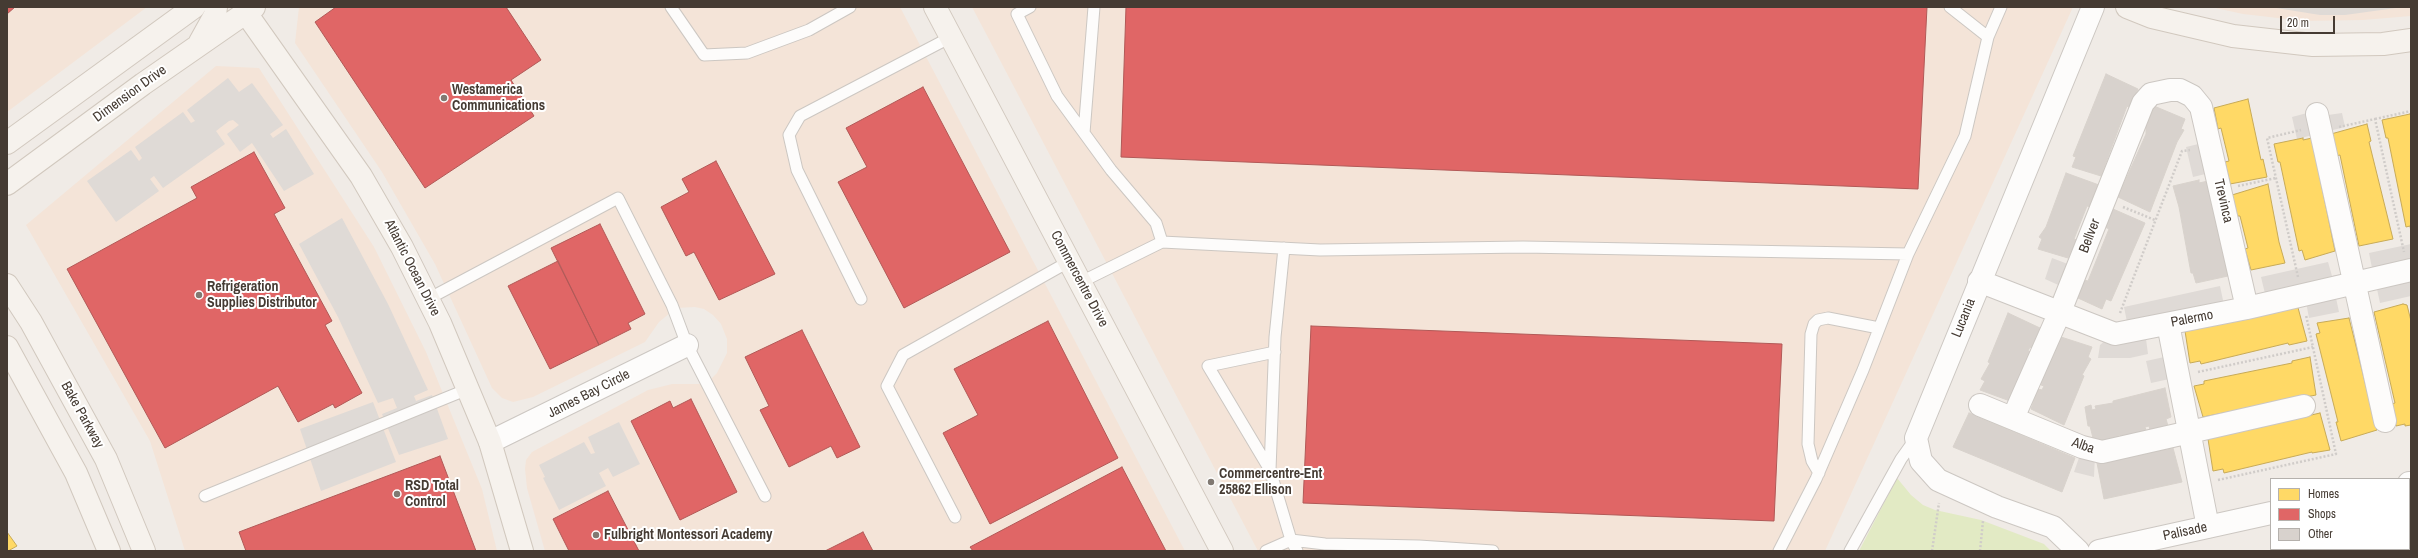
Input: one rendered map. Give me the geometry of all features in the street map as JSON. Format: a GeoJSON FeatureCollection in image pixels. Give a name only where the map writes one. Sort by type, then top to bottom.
{"type":"FeatureCollection","features":[{"type":"Feature","properties":{"kind":"street"},"geometry":{"type":"LineString","coordinates":[[7,143],[194,7]]}},
{"type":"Feature","properties":{"kind":"street"},"geometry":{"type":"LineString","coordinates":[[197,46],[215,15],[216,7]]}},
{"type":"Feature","properties":{"kind":"street","name":"Commercentre Drive"},"geometry":{"type":"LineString","coordinates":[[936,7],[1222,551]]}},
{"type":"Feature","properties":{"kind":"street","name":"Lucania"},"geometry":{"type":"LineString","coordinates":[[1916,438],[1979,281],[2093,7]]}},
{"type":"Feature","properties":{"kind":"street"},"geometry":{"type":"LineString","coordinates":[[2127,7],[2152,17],[2233,36],[2313,45],[2383,44],[2411,40]]}},
{"type":"Feature","properties":{"kind":"street","name":"Dimension Drive"},"geometry":{"type":"LineString","coordinates":[[7,184],[197,46],[250,10]]}},
{"type":"Feature","properties":{"kind":"street","name":"Atlantic Ocean Drive"},"geometry":{"type":"LineString","coordinates":[[250,10],[361,176],[398,241],[428,299],[490,442],[522,551]]}},
{"type":"Feature","properties":{"kind":"street","name":"Bellver"},"geometry":{"type":"LineString","coordinates":[[2013,418],[2060,314],[2143,103],[2151,94],[2170,90],[2180,90],[2192,96]]}},
{"type":"Feature","properties":{"kind":"street","name":"Trevinca"},"geometry":{"type":"LineString","coordinates":[[2192,96],[2201,107],[2247,308]]}},
{"type":"Feature","properties":{"kind":"street"},"geometry":{"type":"LineString","coordinates":[[2319,124],[2353,283],[2385,420]]}},
{"type":"Feature","properties":{"kind":"street","name":"Palermo"},"geometry":{"type":"LineString","coordinates":[[1979,281],[2060,314],[2116,334],[2247,308],[2409,270]]}},
{"type":"Feature","properties":{"kind":"street","name":"Bake Parkway"},"geometry":{"type":"LineString","coordinates":[[7,285],[31,322],[106,458],[144,551]]}},
{"type":"Feature","properties":{"kind":"street"},"geometry":{"type":"LineString","coordinates":[[2168,324],[2208,527]]}},
{"type":"Feature","properties":{"kind":"street","name":"James Bay Circle"},"geometry":{"type":"LineString","coordinates":[[490,442],[687,345]]}},
{"type":"Feature","properties":{"kind":"street"},"geometry":{"type":"LineString","coordinates":[[7,347],[76,473],[109,551]]}},
{"type":"Feature","properties":{"kind":"street","name":"Alba"},"geometry":{"type":"LineString","coordinates":[[1980,405],[2082,447],[2102,452],[2304,406]]}},
{"type":"Feature","properties":{"kind":"street"},"geometry":{"type":"LineString","coordinates":[[1916,438],[1921,461],[1938,480],[1985,501],[2053,527],[2078,551]]}},
{"type":"Feature","properties":{"kind":"street","name":"Palisade"},"geometry":{"type":"LineString","coordinates":[[2099,551],[2270,514]]}},
{"type":"Feature","properties":{"kind":"lane"},"geometry":{"type":"LineString","coordinates":[[671,7],[704,55],[747,53],[809,30],[850,7]]}},
{"type":"Feature","properties":{"kind":"lane"},"geometry":{"type":"LineString","coordinates":[[1030,7],[1017,14],[1057,96],[1111,170],[1156,223],[1162,242]]}},
{"type":"Feature","properties":{"kind":"lane"},"geometry":{"type":"LineString","coordinates":[[1084,133],[1094,7]]}},
{"type":"Feature","properties":{"kind":"lane"},"geometry":{"type":"LineString","coordinates":[[1950,7],[1988,37]]}},
{"type":"Feature","properties":{"kind":"lane"},"geometry":{"type":"LineString","coordinates":[[1779,551],[1819,473],[1880,328],[1908,254],[1965,136],[1988,37],[2001,7]]}},
{"type":"Feature","properties":{"kind":"lane"},"geometry":{"type":"LineString","coordinates":[[861,299],[797,170],[788,135],[800,116],[951,37]]}},
{"type":"Feature","properties":{"kind":"lane"},"geometry":{"type":"LineString","coordinates":[[428,299],[618,198],[672,306],[687,345],[765,496]]}},
{"type":"Feature","properties":{"kind":"lane"},"geometry":{"type":"LineString","coordinates":[[1080,282],[1162,242],[1320,250],[1523,247],[1908,254]]}},
{"type":"Feature","properties":{"kind":"lane"},"geometry":{"type":"LineString","coordinates":[[1270,470],[1275,352],[1284,248]]}},
{"type":"Feature","properties":{"kind":"lane"},"geometry":{"type":"LineString","coordinates":[[955,516],[887,386],[903,355],[1070,262]]}},
{"type":"Feature","properties":{"kind":"lane"},"geometry":{"type":"LineString","coordinates":[[1819,473],[1812,461],[1808,444],[1811,334],[1814,324],[1818,320],[1828,318],[1880,328]]}},
{"type":"Feature","properties":{"kind":"lane"},"geometry":{"type":"LineString","coordinates":[[1275,352],[1208,366],[1270,470],[1291,540],[1297,551]]}},
{"type":"Feature","properties":{"kind":"lane"},"geometry":{"type":"LineString","coordinates":[[205,496],[468,389]]}},
{"type":"Feature","properties":{"kind":"lane"},"geometry":{"type":"LineString","coordinates":[[1850,551],[1900,459],[1916,438]]}},
{"type":"Feature","properties":{"kind":"lane"},"geometry":{"type":"LineString","coordinates":[[1266,551],[1291,540],[1325,544],[1493,551]]}},
{"type":"Feature","properties":{"kind":"path"},"geometry":{"type":"LineString","coordinates":[[2302,295],[2267,138],[2319,124],[2375,119],[2411,111]]}},
{"type":"Feature","properties":{"kind":"path"},"geometry":{"type":"LineString","coordinates":[[2375,119],[2409,270]]}},
{"type":"Feature","properties":{"kind":"path"},"geometry":{"type":"LineString","coordinates":[[2125,332],[2120,310],[2182,151],[2210,145]]}},
{"type":"Feature","properties":{"kind":"path"},"geometry":{"type":"LineString","coordinates":[[2220,190],[2276,178]]}},
{"type":"Feature","properties":{"kind":"path"},"geometry":{"type":"LineString","coordinates":[[2104,199],[2155,220]]}},
{"type":"Feature","properties":{"kind":"path"},"geometry":{"type":"LineString","coordinates":[[2178,377],[2313,347]]}},
{"type":"Feature","properties":{"kind":"path"},"geometry":{"type":"LineString","coordinates":[[1932,551],[1937,509],[1944,483]]}},
{"type":"Feature","properties":{"kind":"path"},"geometry":{"type":"LineString","coordinates":[[1980,551],[1985,501]]}},
{"type":"Feature","properties":{"kind":"shaded area"},"geometry":{"type":"Polygon","coordinates":[[[7,7],[147,7],[7,112],[7,7]]]}},
{"type":"Feature","properties":{"kind":"shaded area"},"geometry":{"type":"Polygon","coordinates":[[[299,7],[900,7],[1185,551],[545,551],[527,488],[525,469],[526,460],[532,452],[648,390],[672,384],[701,384],[711,379],[717,373],[727,353],[727,339],[721,324],[713,315],[704,309],[695,307],[676,308],[659,322],[645,342],[533,397],[513,402],[502,398],[492,388],[435,264],[382,172],[295,43],[299,7]]]}},
{"type":"Feature","properties":{"kind":"shaded area"},"geometry":{"type":"Polygon","coordinates":[[[972,7],[2073,7],[1825,551],[1258,551],[972,7]]]}},
{"type":"Feature","properties":{"kind":"shaded area"},"geometry":{"type":"Polygon","coordinates":[[[2211,7],[2411,7],[2411,16],[2363,20],[2304,21],[2243,14],[2211,7]]]}},
{"type":"Feature","properties":{"kind":"shaded area"},"geometry":{"type":"Polygon","coordinates":[[[2270,7],[2403,7],[2345,15],[2320,15],[2270,7]]]}},
{"type":"Feature","properties":{"kind":"shaded area"},"geometry":{"type":"Polygon","coordinates":[[[216,66],[259,68],[374,247],[426,352],[482,489],[497,551],[185,551],[150,441],[26,225],[216,66]]]}},
{"type":"Feature","properties":{"kind":"shaded area"},"geometry":{"type":"Polygon","coordinates":[[[228,78],[239,92],[252,83],[283,125],[270,134],[273,138],[286,129],[314,174],[284,191],[252,143],[240,152],[227,134],[239,125],[233,120],[229,121],[216,131],[225,144],[163,188],[154,176],[150,179],[159,191],[116,222],[87,181],[131,150],[139,161],[142,158],[135,147],[183,112],[191,123],[195,121],[187,110],[228,78]]]}},
{"type":"Feature","properties":{"kind":"shaded area"},"geometry":{"type":"Polygon","coordinates":[[[2325,105],[2328,115],[2342,113],[2345,127],[2297,139],[2292,117],[2307,113],[2306,109],[2325,105]]]}},
{"type":"Feature","properties":{"kind":"shaded area"},"geometry":{"type":"Polygon","coordinates":[[[2211,141],[2218,171],[2193,177],[2186,147],[2211,141]]]}},
{"type":"Feature","properties":{"kind":"shaded area"},"geometry":{"type":"Polygon","coordinates":[[[342,218],[388,304],[428,390],[414,396],[416,401],[432,395],[448,439],[399,455],[382,414],[397,408],[393,398],[378,403],[338,317],[299,244],[342,218]]]}},
{"type":"Feature","properties":{"kind":"shaded area"},"geometry":{"type":"Polygon","coordinates":[[[2411,244],[2411,296],[2380,303],[2377,289],[2336,298],[2339,312],[2309,318],[2306,302],[2269,310],[2261,277],[2328,262],[2332,276],[2372,268],[2369,253],[2411,244]]]}},
{"type":"Feature","properties":{"kind":"shaded area"},"geometry":{"type":"Polygon","coordinates":[[[2052,258],[2073,266],[2065,288],[2045,279],[2052,258]]]}},
{"type":"Feature","properties":{"kind":"shaded area"},"geometry":{"type":"Polygon","coordinates":[[[2220,286],[2227,319],[2146,339],[2148,354],[2130,358],[2098,358],[2100,345],[2127,322],[2124,307],[2220,286]]]}},
{"type":"Feature","properties":{"kind":"shaded area"},"geometry":{"type":"Polygon","coordinates":[[[2169,356],[2174,378],[2151,383],[2146,361],[2169,356]]]}},
{"type":"Feature","properties":{"kind":"shaded area"},"geometry":{"type":"Polygon","coordinates":[[[373,402],[396,462],[321,491],[300,429],[373,402]]]}},
{"type":"Feature","properties":{"kind":"shaded area"},"geometry":{"type":"Polygon","coordinates":[[[619,422],[640,464],[613,477],[608,468],[599,473],[606,486],[559,510],[543,478],[545,477],[539,465],[584,442],[591,454],[595,453],[588,437],[619,422]]]}},
{"type":"Feature","properties":{"kind":"shaded area"},"geometry":{"type":"Polygon","coordinates":[[[2081,452],[2095,455],[2094,477],[2074,472],[2081,452]]]}},
{"type":"Feature","properties":{"kind":"green space"},"geometry":{"type":"Polygon","coordinates":[[[1897,478],[1911,495],[1923,505],[1935,510],[1981,520],[2044,544],[2051,551],[1859,551],[1897,478]]]}},
{"type":"Feature","properties":{"kind":"building: Homes"},"geometry":{"type":"Polygon","coordinates":[[[2248,99],[2261,160],[2263,159],[2267,177],[2230,184],[2225,162],[2229,161],[2221,128],[2218,129],[2214,108],[2248,99]]]}},
{"type":"Feature","properties":{"kind":"building: Homes"},"geometry":{"type":"Polygon","coordinates":[[[2410,114],[2411,232],[2410,226],[2406,227],[2388,138],[2386,138],[2382,120],[2410,114]]]}},
{"type":"Feature","properties":{"kind":"building: Homes"},"geometry":{"type":"Polygon","coordinates":[[[2367,124],[2371,141],[2369,142],[2393,239],[2359,246],[2340,155],[2336,156],[2331,134],[2367,124]]]}},
{"type":"Feature","properties":{"kind":"building: Homes"},"geometry":{"type":"Polygon","coordinates":[[[2303,138],[2303,140],[2312,138],[2335,251],[2305,260],[2302,250],[2299,251],[2280,162],[2278,162],[2274,144],[2303,138]]]}},
{"type":"Feature","properties":{"kind":"building: Homes"},"geometry":{"type":"Polygon","coordinates":[[[2268,184],[2279,242],[2285,263],[2251,270],[2245,249],[2248,248],[2240,216],[2237,216],[2232,195],[2268,184]]]}},
{"type":"Feature","properties":{"kind":"building: Homes"},"geometry":{"type":"Polygon","coordinates":[[[2297,304],[2307,341],[2289,345],[2288,343],[2201,364],[2200,361],[2190,363],[2185,331],[2297,304]]]}},
{"type":"Feature","properties":{"kind":"building: Homes"},"geometry":{"type":"Polygon","coordinates":[[[2403,304],[2407,305],[2411,321],[2411,425],[2405,426],[2405,424],[2396,426],[2391,404],[2395,403],[2374,312],[2403,304]]]}},
{"type":"Feature","properties":{"kind":"building: Homes"},"geometry":{"type":"Polygon","coordinates":[[[2349,318],[2377,430],[2341,441],[2336,422],[2338,422],[2316,334],[2320,333],[2317,323],[2349,318]]]}},
{"type":"Feature","properties":{"kind":"building: Homes"},"geometry":{"type":"Polygon","coordinates":[[[2310,357],[2316,395],[2203,417],[2194,386],[2204,384],[2204,381],[2292,363],[2292,361],[2310,357]]]}},
{"type":"Feature","properties":{"kind":"building: Homes"},"geometry":{"type":"Polygon","coordinates":[[[2320,413],[2330,450],[2312,452],[2224,473],[2223,469],[2213,471],[2208,439],[2320,413]]]}},
{"type":"Feature","properties":{"kind":"building: Homes"},"geometry":{"type":"Polygon","coordinates":[[[7,532],[17,546],[8,551],[7,551],[7,532]]]}},
{"type":"Feature","properties":{"kind":"building: Homes"},"geometry":{"type":"Polygon","coordinates":[[[2382,550],[2383,551],[2319,551],[2382,550]]]}},
{"type":"Feature","properties":{"kind":"building: Shops"},"geometry":{"type":"Polygon","coordinates":[[[7,7],[15,7],[7,14],[7,7]]]}},
{"type":"Feature","properties":{"kind":"building: Shops","name":"Westamerica Communications"},"geometry":{"type":"Polygon","coordinates":[[[336,7],[506,7],[541,60],[511,80],[534,116],[425,188],[315,22],[336,7]]]}},
{"type":"Feature","properties":{"kind":"building: Shops"},"geometry":{"type":"Polygon","coordinates":[[[1126,7],[1927,7],[1918,189],[1121,157],[1126,7]]]}},
{"type":"Feature","properties":{"kind":"building: Shops"},"geometry":{"type":"Polygon","coordinates":[[[923,87],[1010,252],[904,308],[838,182],[867,167],[846,128],[923,87]]]}},
{"type":"Feature","properties":{"kind":"building: Shops","name":"Refrigeration Supplies Distributor"},"geometry":{"type":"Polygon","coordinates":[[[254,152],[285,208],[274,214],[332,321],[325,325],[362,393],[335,408],[333,404],[298,422],[278,386],[165,448],[67,269],[197,198],[191,187],[254,152]]]}},
{"type":"Feature","properties":{"kind":"building: Shops"},"geometry":{"type":"Polygon","coordinates":[[[716,161],[775,274],[719,300],[694,252],[686,256],[661,207],[689,192],[682,179],[716,161]]]}},
{"type":"Feature","properties":{"kind":"building: Shops"},"geometry":{"type":"Polygon","coordinates":[[[600,224],[645,314],[628,323],[631,329],[599,345],[551,248],[600,224]]]}},
{"type":"Feature","properties":{"kind":"building: Shops"},"geometry":{"type":"Polygon","coordinates":[[[558,261],[599,345],[550,369],[508,286],[558,261]]]}},
{"type":"Feature","properties":{"kind":"building: Shops"},"geometry":{"type":"Polygon","coordinates":[[[1048,321],[1118,458],[990,524],[943,433],[978,415],[954,369],[1048,321]]]}},
{"type":"Feature","properties":{"kind":"building: Shops"},"geometry":{"type":"Polygon","coordinates":[[[1311,326],[1782,344],[1774,521],[1303,503],[1311,326]]]}},
{"type":"Feature","properties":{"kind":"building: Shops"},"geometry":{"type":"Polygon","coordinates":[[[802,330],[860,447],[837,458],[831,446],[789,467],[760,410],[769,406],[745,357],[802,330]]]}},
{"type":"Feature","properties":{"kind":"building: Shops"},"geometry":{"type":"Polygon","coordinates":[[[691,399],[737,492],[680,520],[631,421],[670,401],[673,408],[691,399]]]}},
{"type":"Feature","properties":{"kind":"building: Shops","name":"RSD Total Control"},"geometry":{"type":"Polygon","coordinates":[[[440,456],[476,551],[246,551],[239,532],[440,456]]]}},
{"type":"Feature","properties":{"kind":"building: Shops"},"geometry":{"type":"Polygon","coordinates":[[[1122,467],[1166,551],[973,551],[970,547],[1122,467]]]}},
{"type":"Feature","properties":{"kind":"building: Shops","name":"Fulbright Montessori Academy"},"geometry":{"type":"Polygon","coordinates":[[[608,491],[639,551],[569,551],[553,519],[608,491]]]}},
{"type":"Feature","properties":{"kind":"building: Shops"},"geometry":{"type":"Polygon","coordinates":[[[863,532],[873,551],[825,551],[863,532]]]}},
{"type":"Feature","properties":{"kind":"building: Other"},"geometry":{"type":"Polygon","coordinates":[[[2106,74],[2138,89],[2130,108],[2127,106],[2101,176],[2072,167],[2076,157],[2073,156],[2106,74]]]}},
{"type":"Feature","properties":{"kind":"building: Other"},"geometry":{"type":"Polygon","coordinates":[[[2154,106],[2185,119],[2181,129],[2184,130],[2177,142],[2150,212],[2118,197],[2146,134],[2146,125],[2154,106]]]}},
{"type":"Feature","properties":{"kind":"building: Other"},"geometry":{"type":"Polygon","coordinates":[[[2066,173],[2099,185],[2091,207],[2087,206],[2074,239],[2077,240],[2068,258],[2038,249],[2042,239],[2039,237],[2046,227],[2066,173]]]}},
{"type":"Feature","properties":{"kind":"building: Other"},"geometry":{"type":"Polygon","coordinates":[[[2199,180],[2199,183],[2208,181],[2228,276],[2196,283],[2193,273],[2191,273],[2179,207],[2173,186],[2199,180]]]}},
{"type":"Feature","properties":{"kind":"building: Other"},"geometry":{"type":"Polygon","coordinates":[[[2113,209],[2145,223],[2111,301],[2106,299],[2102,309],[2078,298],[2084,280],[2088,281],[2109,229],[2105,227],[2113,209]]]}},
{"type":"Feature","properties":{"kind":"building: Other"},"geometry":{"type":"Polygon","coordinates":[[[2008,313],[2040,328],[2033,349],[2030,347],[2028,351],[2031,352],[2010,401],[1980,390],[1985,381],[1981,379],[1990,363],[1988,362],[2008,313]]]}},
{"type":"Feature","properties":{"kind":"building: Other"},"geometry":{"type":"Polygon","coordinates":[[[2061,337],[2092,347],[2088,357],[2091,359],[2082,375],[2084,376],[2064,425],[2031,409],[2038,389],[2042,390],[2044,386],[2041,385],[2042,380],[2061,337]]]}},
{"type":"Feature","properties":{"kind":"building: Other"},"geometry":{"type":"Polygon","coordinates":[[[2165,388],[2171,417],[2166,419],[2168,426],[2150,430],[2149,426],[2145,427],[2146,430],[2141,433],[2122,437],[2120,435],[2103,442],[2101,440],[2094,442],[2090,426],[2088,426],[2085,407],[2091,405],[2092,410],[2096,409],[2095,406],[2113,403],[2113,401],[2165,388]]]}},
{"type":"Feature","properties":{"kind":"building: Other"},"geometry":{"type":"Polygon","coordinates":[[[1969,413],[2075,458],[2062,492],[1953,447],[1969,413]]]}},
{"type":"Feature","properties":{"kind":"building: Other"},"geometry":{"type":"Polygon","coordinates":[[[2173,448],[2182,482],[2104,499],[2097,463],[2173,448]]]}},
{"type":"Feature","properties":{"kind":"place","name":"Westamerica Communications"},"geometry":{"type":"Point","coordinates":[444,98]}},
{"type":"Feature","properties":{"kind":"place","name":"Refrigeration Supplies Distributor"},"geometry":{"type":"Point","coordinates":[199,295]}},
{"type":"Feature","properties":{"kind":"place","name":"Commercentre-Ent 25862 Ellison"},"geometry":{"type":"Point","coordinates":[1211,482]}},
{"type":"Feature","properties":{"kind":"place","name":"RSD Total Control"},"geometry":{"type":"Point","coordinates":[397,494]}},
{"type":"Feature","properties":{"kind":"place","name":"Fulbright Montessori Academy"},"geometry":{"type":"Point","coordinates":[596,535]}}]}
